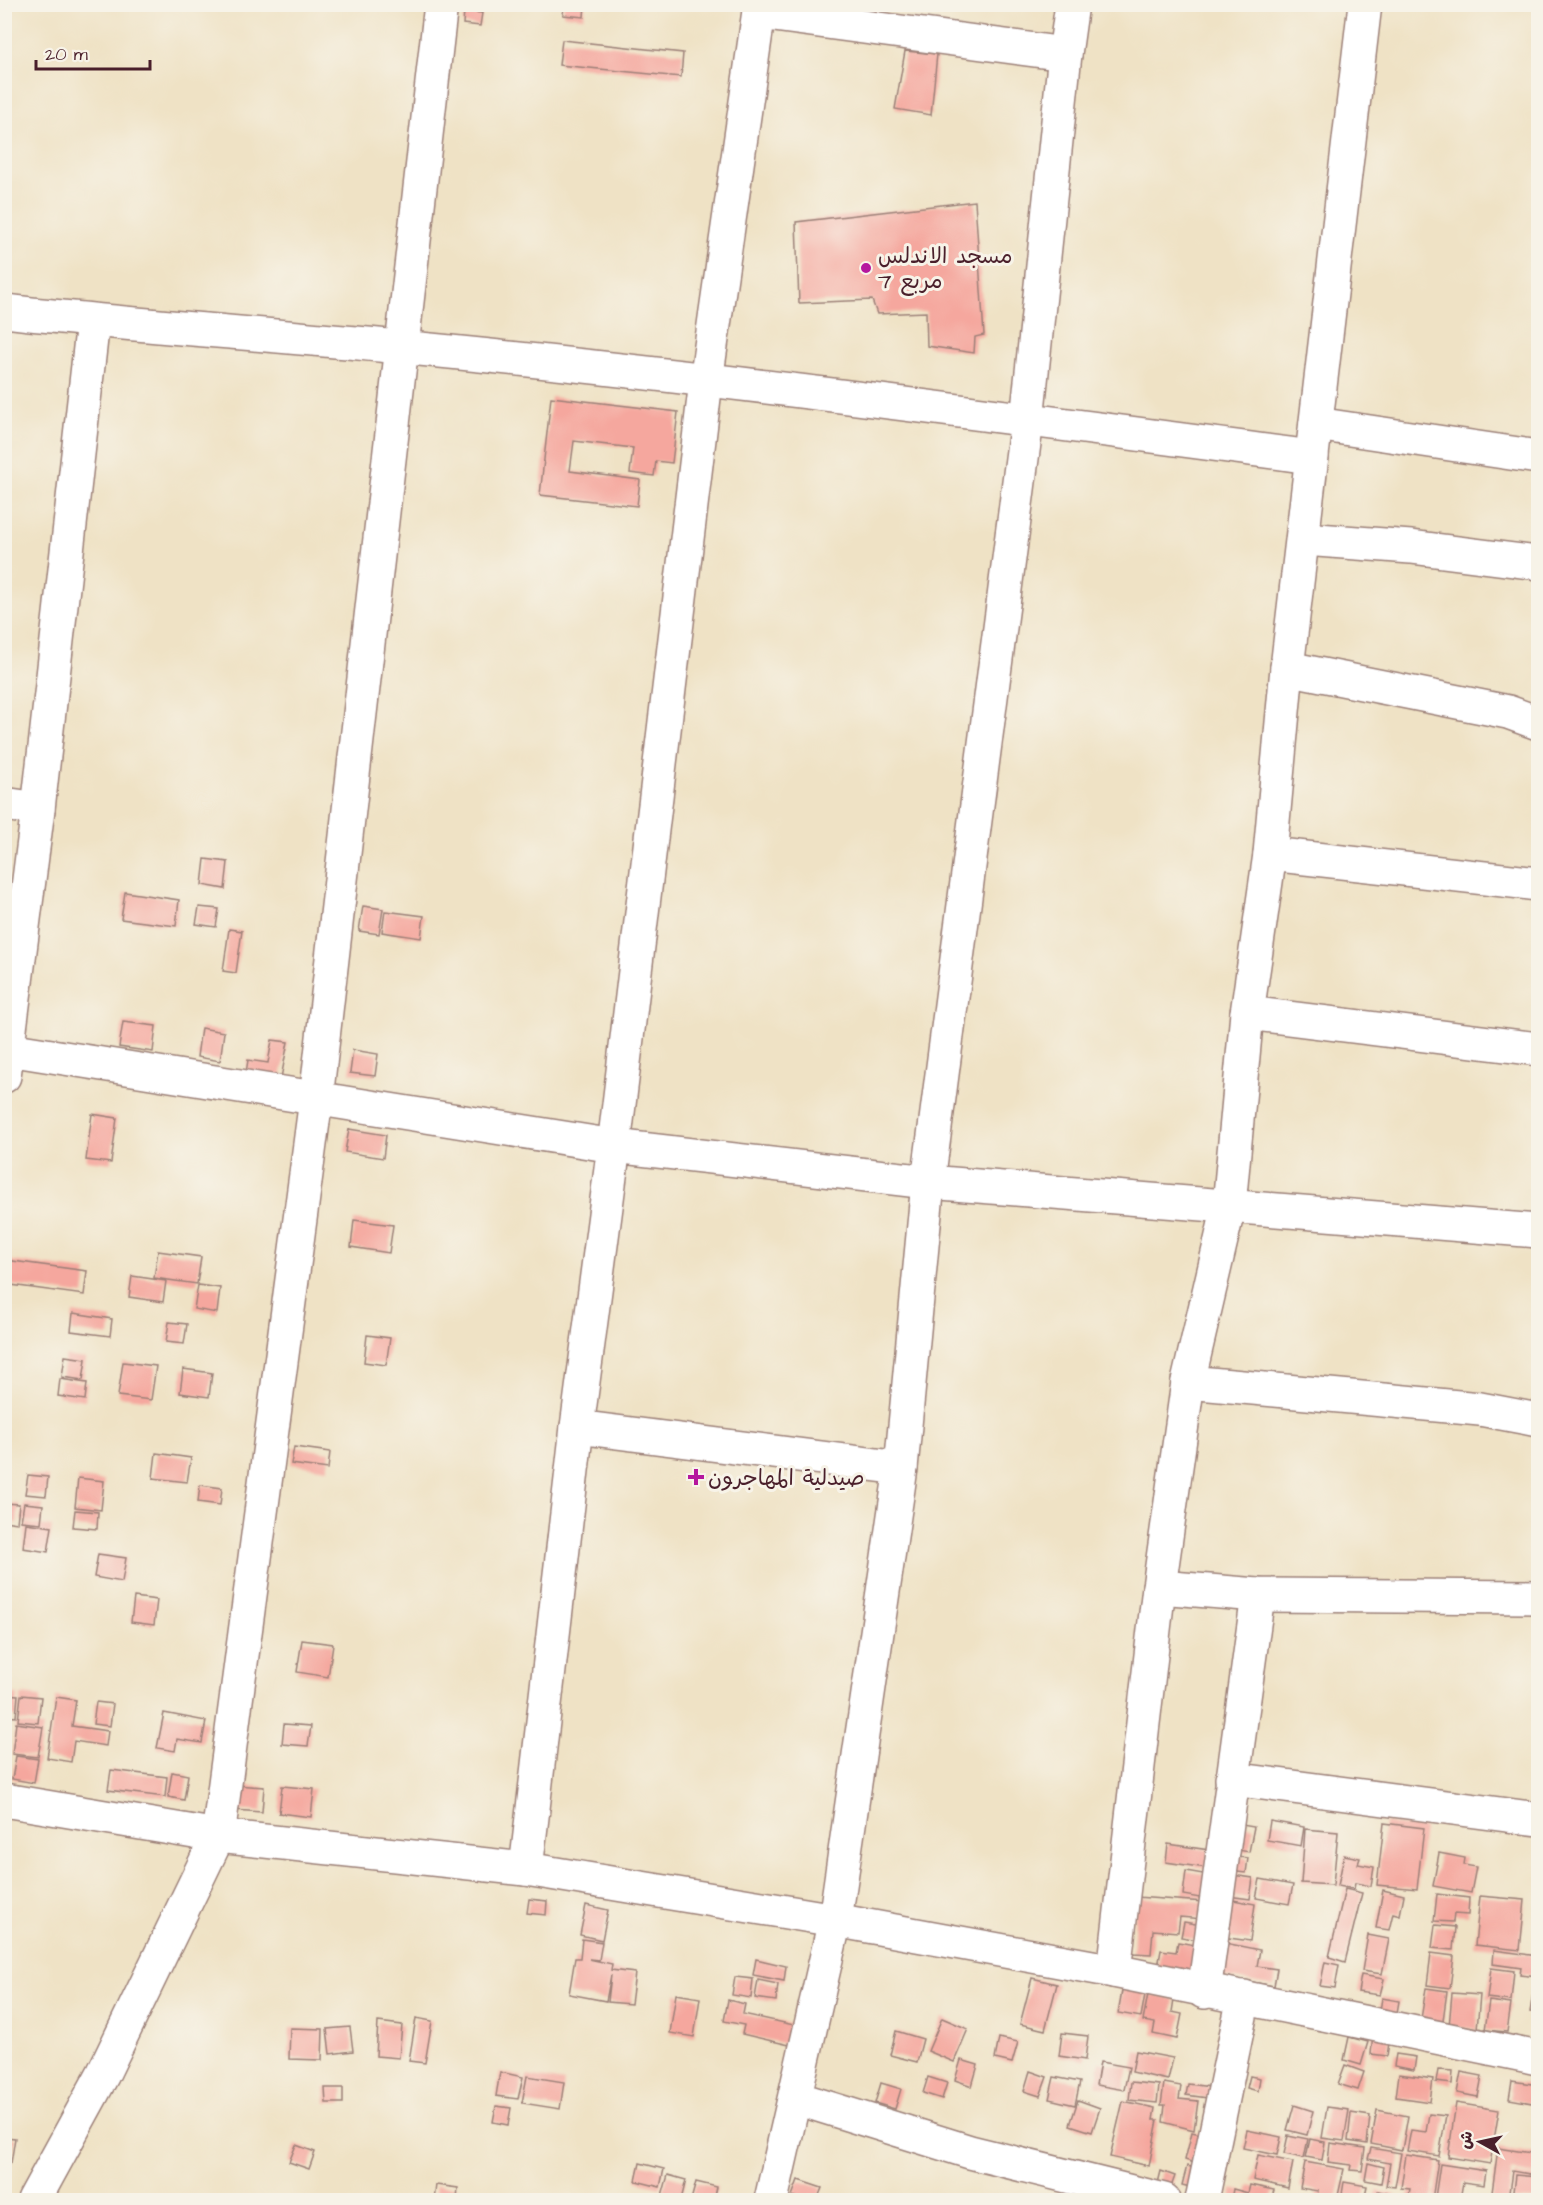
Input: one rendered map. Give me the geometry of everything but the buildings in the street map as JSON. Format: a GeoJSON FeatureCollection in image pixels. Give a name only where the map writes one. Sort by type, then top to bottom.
{"type":"FeatureCollection","features":[{"type":"Feature","properties":{"kind":"street"},"geometry":{"type":"LineString","coordinates":[[34,2200],[103,2074],[218,1836],[316,1099],[441,4]]}},
{"type":"Feature","properties":{"kind":"street"},"geometry":{"type":"LineString","coordinates":[[771,2200],[835,1920],[901,1468],[928,1182],[1027,420],[1072,4]]}},
{"type":"Feature","properties":{"kind":"street"},"geometry":{"type":"LineString","coordinates":[[1114,1971],[1159,1587],[1188,1382],[1229,1206],[1246,1012],[1270,854],[1287,668],[1304,539],[1365,4]]}},
{"type":"Feature","properties":{"kind":"street"},"geometry":{"type":"LineString","coordinates":[[526,1869],[577,1427],[614,1146],[706,381],[759,9],[1065,54]]}},
{"type":"Feature","properties":{"kind":"street"},"geometry":{"type":"LineString","coordinates":[[4,310],[93,321],[401,347],[706,381],[1312,457]]}},
{"type":"Feature","properties":{"kind":"street"},"geometry":{"type":"LineString","coordinates":[[93,321],[38,809],[6,1063],[316,1099],[614,1146],[928,1182],[1539,1232]]}},
{"type":"Feature","properties":{"kind":"street"},"geometry":{"type":"LineString","coordinates":[[1316,424],[1539,457]]}},
{"type":"Feature","properties":{"kind":"street"},"geometry":{"type":"LineString","coordinates":[[1304,539],[1411,547],[1539,563]]}},
{"type":"Feature","properties":{"kind":"street"},"geometry":{"type":"LineString","coordinates":[[1287,668],[1508,712],[1539,723]]}},
{"type":"Feature","properties":{"kind":"street"},"geometry":{"type":"LineString","coordinates":[[4,804],[38,809]]}},
{"type":"Feature","properties":{"kind":"street"},"geometry":{"type":"LineString","coordinates":[[1270,854],[1539,884]]}},
{"type":"Feature","properties":{"kind":"street"},"geometry":{"type":"LineString","coordinates":[[1246,1012],[1539,1049]]}},
{"type":"Feature","properties":{"kind":"street"},"geometry":{"type":"LineString","coordinates":[[1188,1382],[1480,1409],[1539,1419]]}},
{"type":"Feature","properties":{"kind":"street"},"geometry":{"type":"LineString","coordinates":[[577,1427],[901,1468]]}},
{"type":"Feature","properties":{"kind":"street"},"geometry":{"type":"LineString","coordinates":[[1159,1587],[1258,1594],[1539,1597]]}},
{"type":"Feature","properties":{"kind":"street"},"geometry":{"type":"LineString","coordinates":[[1204,1992],[1258,1594]]}},
{"type":"Feature","properties":{"kind":"street"},"geometry":{"type":"LineString","coordinates":[[1232,1779],[1539,1819]]}},
{"type":"Feature","properties":{"kind":"street"},"geometry":{"type":"LineString","coordinates":[[4,1800],[218,1836],[526,1869],[835,1920],[1114,1971],[1204,1992],[1244,1997],[1409,2033],[1539,2058]]}},
{"type":"Feature","properties":{"kind":"street"},"geometry":{"type":"LineString","coordinates":[[1202,2200],[1244,1997]]}},
{"type":"Feature","properties":{"kind":"street"},"geometry":{"type":"LineString","coordinates":[[796,2098],[970,2152],[1164,2200]]}},
{"type":"Feature","properties":{"kind":"place","name":"مسجد الاندلس مربع 7"},"geometry":{"type":"Point","coordinates":[866,268]}},
{"type":"Feature","properties":{"kind":"place","name":"صيدلية المهاجرون"},"geometry":{"type":"Point","coordinates":[696,1477]}}]}
